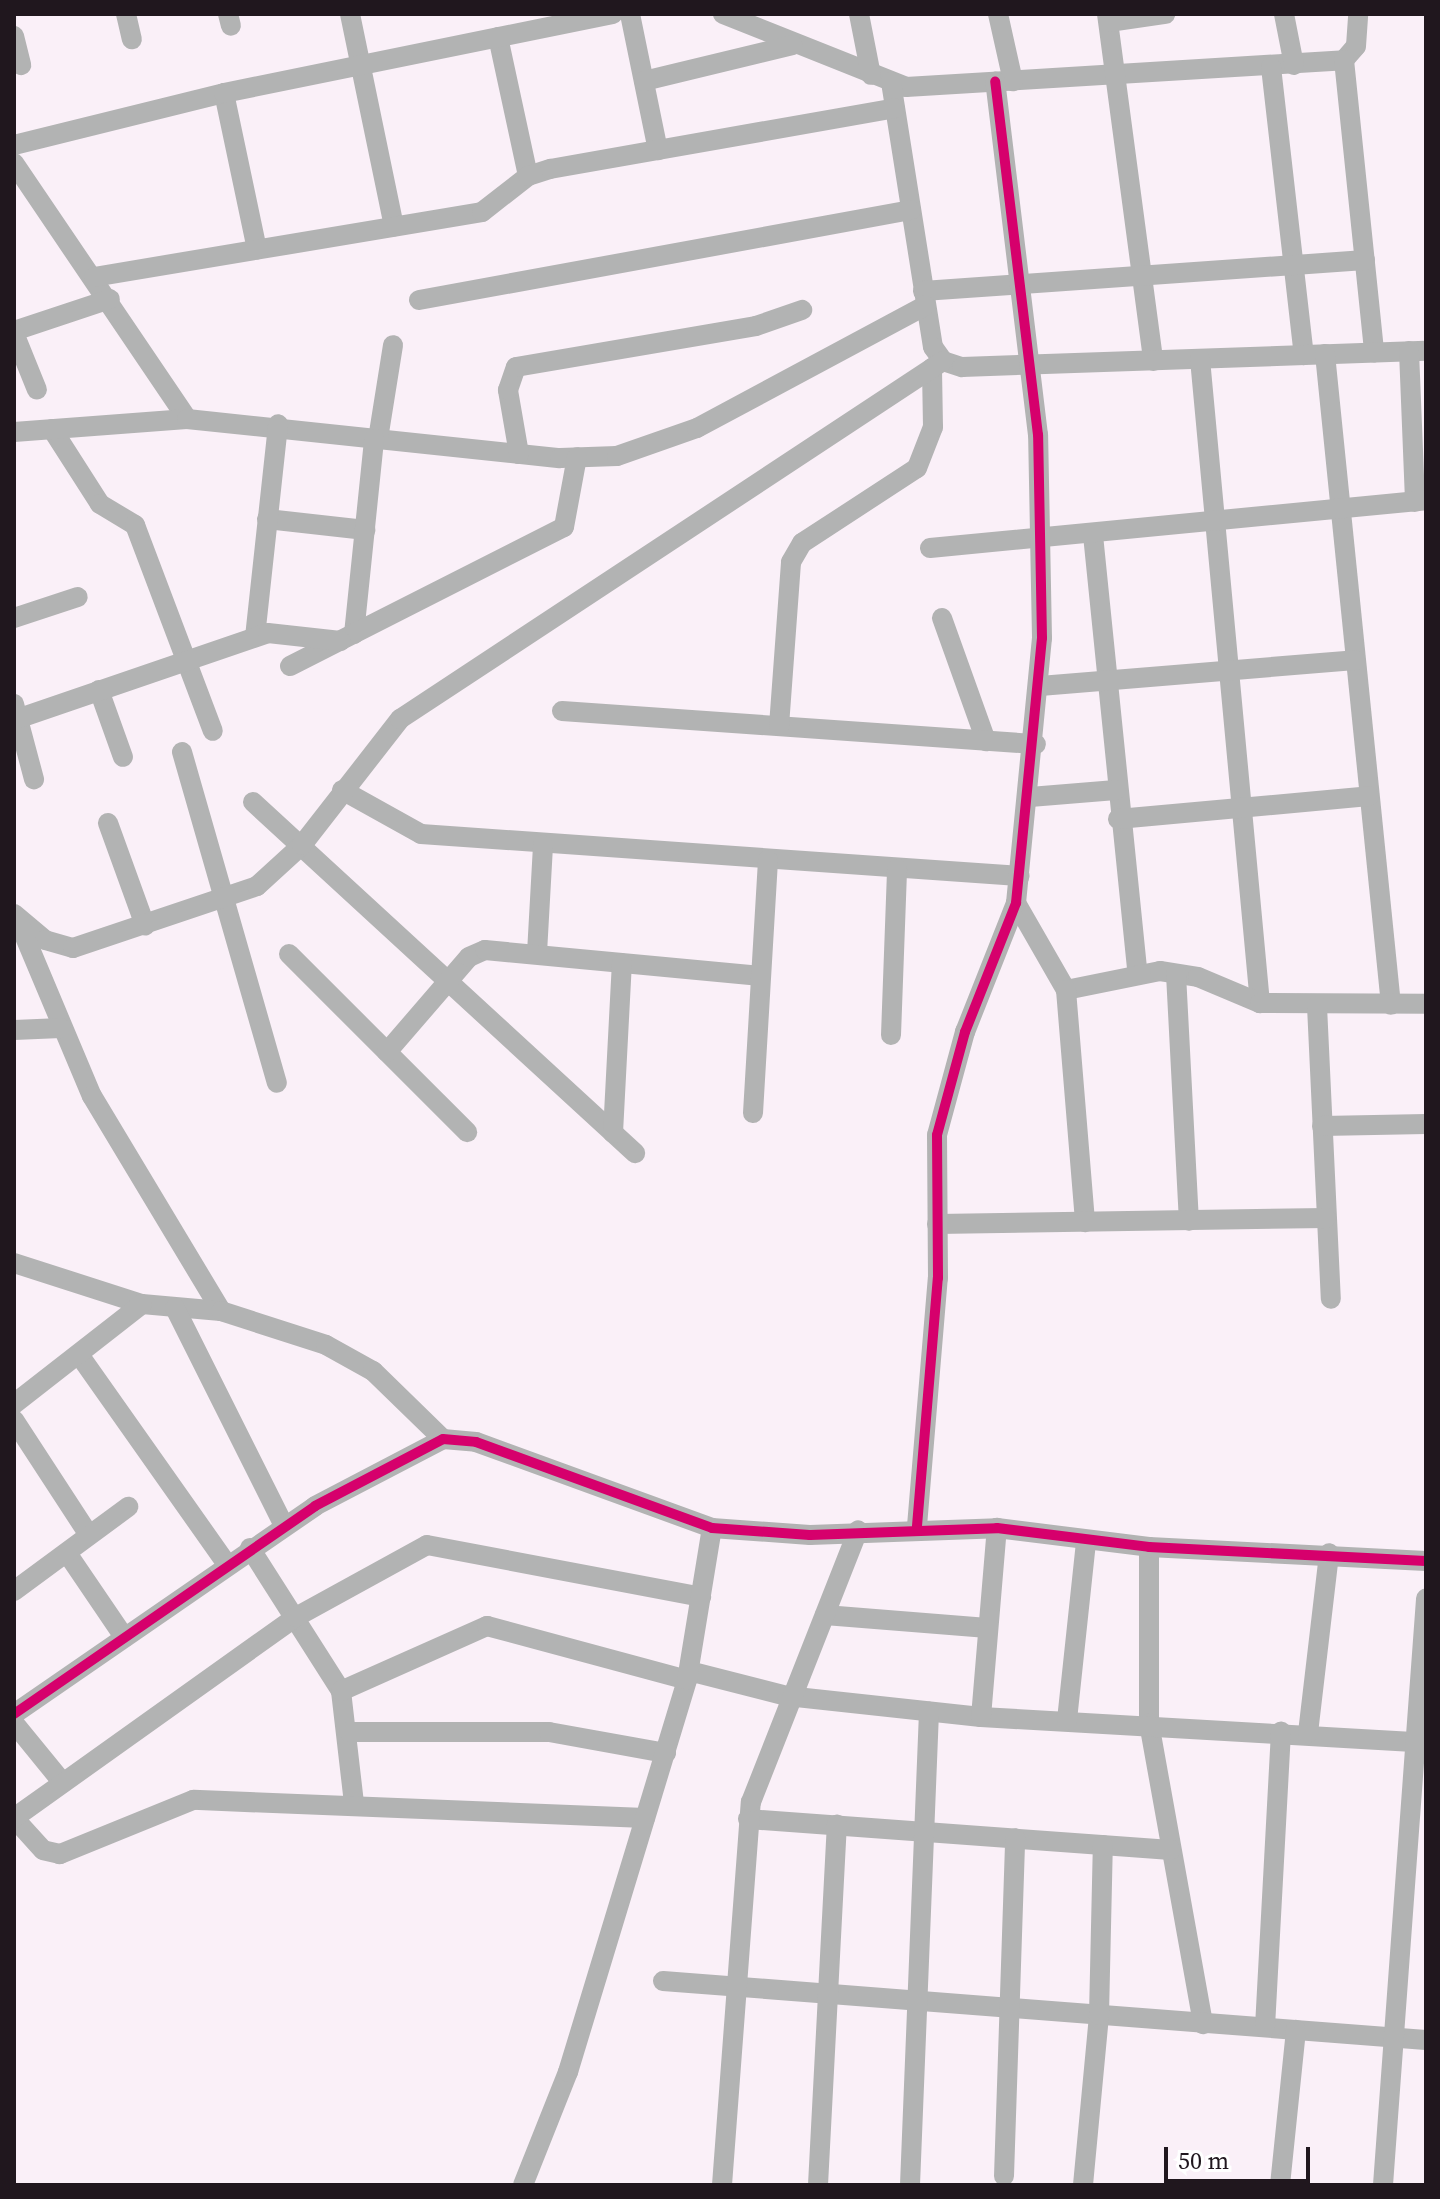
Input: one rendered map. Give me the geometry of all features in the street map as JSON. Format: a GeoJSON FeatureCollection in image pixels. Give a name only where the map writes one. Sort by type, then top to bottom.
{"type":"FeatureCollection","features":[{"type":"Feature","properties":{"kind":"street"},"geometry":{"type":"LineString","coordinates":[[126,14],[132,39]]}},
{"type":"Feature","properties":{"kind":"street"},"geometry":{"type":"LineString","coordinates":[[350,14],[394,227]]}},
{"type":"Feature","properties":{"kind":"street"},"geometry":{"type":"LineString","coordinates":[[14,145],[224,93],[613,14]]}},
{"type":"Feature","properties":{"kind":"street"},"geometry":{"type":"LineString","coordinates":[[630,14],[658,150]]}},
{"type":"Feature","properties":{"kind":"street"},"geometry":{"type":"LineString","coordinates":[[723,14],[793,45],[891,82],[1004,82],[1344,60],[1356,46],[1358,14]]}},
{"type":"Feature","properties":{"kind":"street"},"geometry":{"type":"LineString","coordinates":[[859,14],[871,75]]}},
{"type":"Feature","properties":{"kind":"street"},"geometry":{"type":"LineString","coordinates":[[917,1526],[934,1318],[937,1135],[965,1032],[1016,903],[1036,744],[1040,686],[1040,540],[1030,364],[998,14]]}},
{"type":"Feature","properties":{"kind":"street"},"geometry":{"type":"LineString","coordinates":[[1153,361],[1118,75],[1108,18],[1165,14]]}},
{"type":"Feature","properties":{"kind":"street"},"geometry":{"type":"LineString","coordinates":[[1284,14],[1294,65]]}},
{"type":"Feature","properties":{"kind":"street"},"geometry":{"type":"LineString","coordinates":[[14,36],[21,65]]}},
{"type":"Feature","properties":{"kind":"street"},"geometry":{"type":"LineString","coordinates":[[498,37],[528,176]]}},
{"type":"Feature","properties":{"kind":"street"},"geometry":{"type":"LineString","coordinates":[[644,81],[793,45]]}},
{"type":"Feature","properties":{"kind":"street"},"geometry":{"type":"LineString","coordinates":[[1344,60],[1374,352]]}},
{"type":"Feature","properties":{"kind":"street"},"geometry":{"type":"LineString","coordinates":[[1271,67],[1294,265],[1314,354],[1340,510],[1391,1005]]}},
{"type":"Feature","properties":{"kind":"street"},"geometry":{"type":"LineString","coordinates":[[779,726],[791,562],[802,543],[917,468],[933,427],[938,365],[924,298],[891,82]]}},
{"type":"Feature","properties":{"kind":"street"},"geometry":{"type":"LineString","coordinates":[[224,93],[257,250]]}},
{"type":"Feature","properties":{"kind":"street"},"geometry":{"type":"LineString","coordinates":[[94,277],[482,212],[528,176],[895,108]]}},
{"type":"Feature","properties":{"kind":"street"},"geometry":{"type":"LineString","coordinates":[[14,163],[110,299],[187,419]]}},
{"type":"Feature","properties":{"kind":"street"},"geometry":{"type":"LineString","coordinates":[[419,300],[911,210]]}},
{"type":"Feature","properties":{"kind":"street"},"geometry":{"type":"LineString","coordinates":[[14,432],[187,419],[278,424],[376,439],[519,454],[617,456],[686,433],[924,298],[1022,285],[1365,260]]}},
{"type":"Feature","properties":{"kind":"street"},"geometry":{"type":"LineString","coordinates":[[37,390],[14,332],[110,299]]}},
{"type":"Feature","properties":{"kind":"street"},"geometry":{"type":"LineString","coordinates":[[519,454],[508,390],[516,367],[756,326],[802,310]]}},
{"type":"Feature","properties":{"kind":"street"},"geometry":{"type":"LineString","coordinates":[[347,638],[393,345]]}},
{"type":"Feature","properties":{"kind":"street"},"geometry":{"type":"LineString","coordinates":[[15,915],[60,948],[145,925],[257,886],[302,845],[400,719],[938,365],[1417,351],[1420,501],[1215,524],[930,548]]}},
{"type":"Feature","properties":{"kind":"street"},"geometry":{"type":"LineString","coordinates":[[1200,359],[1215,524],[1233,669],[1260,1003]]}},
{"type":"Feature","properties":{"kind":"street"},"geometry":{"type":"LineString","coordinates":[[255,637],[278,424]]}},
{"type":"Feature","properties":{"kind":"street"},"geometry":{"type":"LineString","coordinates":[[52,429],[100,504],[135,525],[213,731]]}},
{"type":"Feature","properties":{"kind":"street"},"geometry":{"type":"LineString","coordinates":[[290,666],[564,527],[577,457]]}},
{"type":"Feature","properties":{"kind":"street"},"geometry":{"type":"LineString","coordinates":[[267,519],[365,530]]}},
{"type":"Feature","properties":{"kind":"street"},"geometry":{"type":"LineString","coordinates":[[1093,535],[1109,677],[1118,819],[1137,971]]}},
{"type":"Feature","properties":{"kind":"street"},"geometry":{"type":"LineString","coordinates":[[14,618],[78,597]]}},
{"type":"Feature","properties":{"kind":"street"},"geometry":{"type":"LineString","coordinates":[[942,618],[986,741]]}},
{"type":"Feature","properties":{"kind":"street"},"geometry":{"type":"LineString","coordinates":[[34,779],[16,714],[99,690],[255,637],[284,632],[347,638]]}},
{"type":"Feature","properties":{"kind":"street"},"geometry":{"type":"LineString","coordinates":[[1040,686],[1109,677],[1355,660]]}},
{"type":"Feature","properties":{"kind":"street"},"geometry":{"type":"LineString","coordinates":[[99,690],[123,757]]}},
{"type":"Feature","properties":{"kind":"street"},"geometry":{"type":"LineString","coordinates":[[562,711],[1036,744]]}},
{"type":"Feature","properties":{"kind":"street"},"geometry":{"type":"LineString","coordinates":[[182,752],[277,1083]]}},
{"type":"Feature","properties":{"kind":"street"},"geometry":{"type":"LineString","coordinates":[[342,790],[421,834],[543,845],[1020,876]]}},
{"type":"Feature","properties":{"kind":"street"},"geometry":{"type":"LineString","coordinates":[[1030,797],[1116,790]]}},
{"type":"Feature","properties":{"kind":"street"},"geometry":{"type":"LineString","coordinates":[[1118,819],[1244,810],[1369,796]]}},
{"type":"Feature","properties":{"kind":"street"},"geometry":{"type":"LineString","coordinates":[[253,802],[635,1153]]}},
{"type":"Feature","properties":{"kind":"street"},"geometry":{"type":"LineString","coordinates":[[108,823],[145,925]]}},
{"type":"Feature","properties":{"kind":"street"},"geometry":{"type":"LineString","coordinates":[[537,953],[543,845]]}},
{"type":"Feature","properties":{"kind":"street"},"geometry":{"type":"LineString","coordinates":[[753,1113],[768,860]]}},
{"type":"Feature","properties":{"kind":"street"},"geometry":{"type":"LineString","coordinates":[[891,1035],[897,869]]}},
{"type":"Feature","properties":{"kind":"street"},"geometry":{"type":"LineString","coordinates":[[1016,903],[1066,990],[1085,1222]]}},
{"type":"Feature","properties":{"kind":"street"},"geometry":{"type":"LineString","coordinates":[[15,915],[92,1096],[221,1311]]}},
{"type":"Feature","properties":{"kind":"street"},"geometry":{"type":"LineString","coordinates":[[387,1052],[448,980],[485,950],[761,976]]}},
{"type":"Feature","properties":{"kind":"street"},"geometry":{"type":"LineString","coordinates":[[289,954],[467,1132]]}},
{"type":"Feature","properties":{"kind":"street"},"geometry":{"type":"LineString","coordinates":[[613,1133],[622,963]]}},
{"type":"Feature","properties":{"kind":"street"},"geometry":{"type":"LineString","coordinates":[[1066,990],[1137,971],[1176,974],[1260,1003],[1317,1006],[1426,1004]]}},
{"type":"Feature","properties":{"kind":"street"},"geometry":{"type":"LineString","coordinates":[[1176,974],[1189,1221]]}},
{"type":"Feature","properties":{"kind":"street"},"geometry":{"type":"LineString","coordinates":[[1317,1006],[1331,1299]]}},
{"type":"Feature","properties":{"kind":"street"},"geometry":{"type":"LineString","coordinates":[[14,1030],[61,1028]]}},
{"type":"Feature","properties":{"kind":"street"},"geometry":{"type":"LineString","coordinates":[[1322,1126],[1426,1124]]}},
{"type":"Feature","properties":{"kind":"street"},"geometry":{"type":"LineString","coordinates":[[937,1224],[1326,1218]]}},
{"type":"Feature","properties":{"kind":"street"},"geometry":{"type":"LineString","coordinates":[[17,1269],[142,1304],[221,1311],[347,1354],[443,1439]]}},
{"type":"Feature","properties":{"kind":"street"},"geometry":{"type":"LineString","coordinates":[[14,1404],[80,1356],[142,1304]]}},
{"type":"Feature","properties":{"kind":"street"},"geometry":{"type":"LineString","coordinates":[[175,1308],[284,1526]]}},
{"type":"Feature","properties":{"kind":"street"},"geometry":{"type":"LineString","coordinates":[[80,1356],[226,1563]]}},
{"type":"Feature","properties":{"kind":"street"},"geometry":{"type":"LineString","coordinates":[[14,1420],[89,1535]]}},
{"type":"Feature","properties":{"kind":"street"},"geometry":{"type":"LineString","coordinates":[[14,1714],[226,1563],[284,1526],[443,1439],[476,1442],[712,1528],[997,1528],[1149,1547],[1329,1553],[1426,1561]]}},
{"type":"Feature","properties":{"kind":"street"},"geometry":{"type":"LineString","coordinates":[[15,1590],[128,1507]]}},
{"type":"Feature","properties":{"kind":"street"},"geometry":{"type":"LineString","coordinates":[[523,2185],[568,2072],[666,1753],[688,1675],[712,1528]]}},
{"type":"Feature","properties":{"kind":"street"},"geometry":{"type":"LineString","coordinates":[[981,1717],[997,1528]]}},
{"type":"Feature","properties":{"kind":"street"},"geometry":{"type":"LineString","coordinates":[[722,2185],[748,1819],[787,1696],[825,1615],[858,1530]]}},
{"type":"Feature","properties":{"kind":"street"},"geometry":{"type":"LineString","coordinates":[[1067,1720],[1086,1541]]}},
{"type":"Feature","properties":{"kind":"street"},"geometry":{"type":"LineString","coordinates":[[645,1818],[354,1804],[181,1802],[51,1854],[14,1818],[296,1617],[427,1545],[701,1597]]}},
{"type":"Feature","properties":{"kind":"street"},"geometry":{"type":"LineString","coordinates":[[1149,1547],[1149,1723],[1203,2024]]}},
{"type":"Feature","properties":{"kind":"street"},"geometry":{"type":"LineString","coordinates":[[250,1548],[341,1691],[349,1732],[354,1804]]}},
{"type":"Feature","properties":{"kind":"street"},"geometry":{"type":"LineString","coordinates":[[67,1553],[124,1637]]}},
{"type":"Feature","properties":{"kind":"street"},"geometry":{"type":"LineString","coordinates":[[1308,1733],[1329,1553]]}},
{"type":"Feature","properties":{"kind":"street"},"geometry":{"type":"LineString","coordinates":[[1383,2185],[1421,1742],[1426,1599]]}},
{"type":"Feature","properties":{"kind":"street"},"geometry":{"type":"LineString","coordinates":[[825,1615],[987,1628]]}},
{"type":"Feature","properties":{"kind":"street"},"geometry":{"type":"LineString","coordinates":[[341,1691],[487,1626],[787,1696],[981,1717],[1149,1723],[1421,1742]]}},
{"type":"Feature","properties":{"kind":"street"},"geometry":{"type":"LineString","coordinates":[[910,2185],[929,1711]]}},
{"type":"Feature","properties":{"kind":"street"},"geometry":{"type":"LineString","coordinates":[[14,1723],[63,1783]]}},
{"type":"Feature","properties":{"kind":"street"},"geometry":{"type":"LineString","coordinates":[[1265,2027],[1281,1731]]}},
{"type":"Feature","properties":{"kind":"street"},"geometry":{"type":"LineString","coordinates":[[349,1732],[549,1732],[666,1753]]}},
{"type":"Feature","properties":{"kind":"street"},"geometry":{"type":"LineString","coordinates":[[748,1819],[1171,1850]]}},
{"type":"Feature","properties":{"kind":"street"},"geometry":{"type":"LineString","coordinates":[[818,2185],[825,1995],[837,1825]]}},
{"type":"Feature","properties":{"kind":"street"},"geometry":{"type":"LineString","coordinates":[[1004,2176],[1005,2007],[1015,1838]]}},
{"type":"Feature","properties":{"kind":"street"},"geometry":{"type":"LineString","coordinates":[[1091,2183],[1103,1845]]}},
{"type":"Feature","properties":{"kind":"street"},"geometry":{"type":"LineString","coordinates":[[663,1981],[1426,2040]]}},
{"type":"Feature","properties":{"kind":"street"},"geometry":{"type":"LineString","coordinates":[[1280,2185],[1296,2030]]}},
{"type":"Feature","properties":{"kind":"cycle path"},"geometry":{"type":"LineString","coordinates":[[917,1526],[938,1278],[937,1135],[965,1032],[1016,903],[1042,638],[1038,435],[995,82]]}},
{"type":"Feature","properties":{"kind":"cycle path"},"geometry":{"type":"LineString","coordinates":[[14,1714],[315,1506],[443,1439],[476,1442],[712,1528],[810,1535],[997,1528],[1149,1547],[1426,1561]]}}]}
